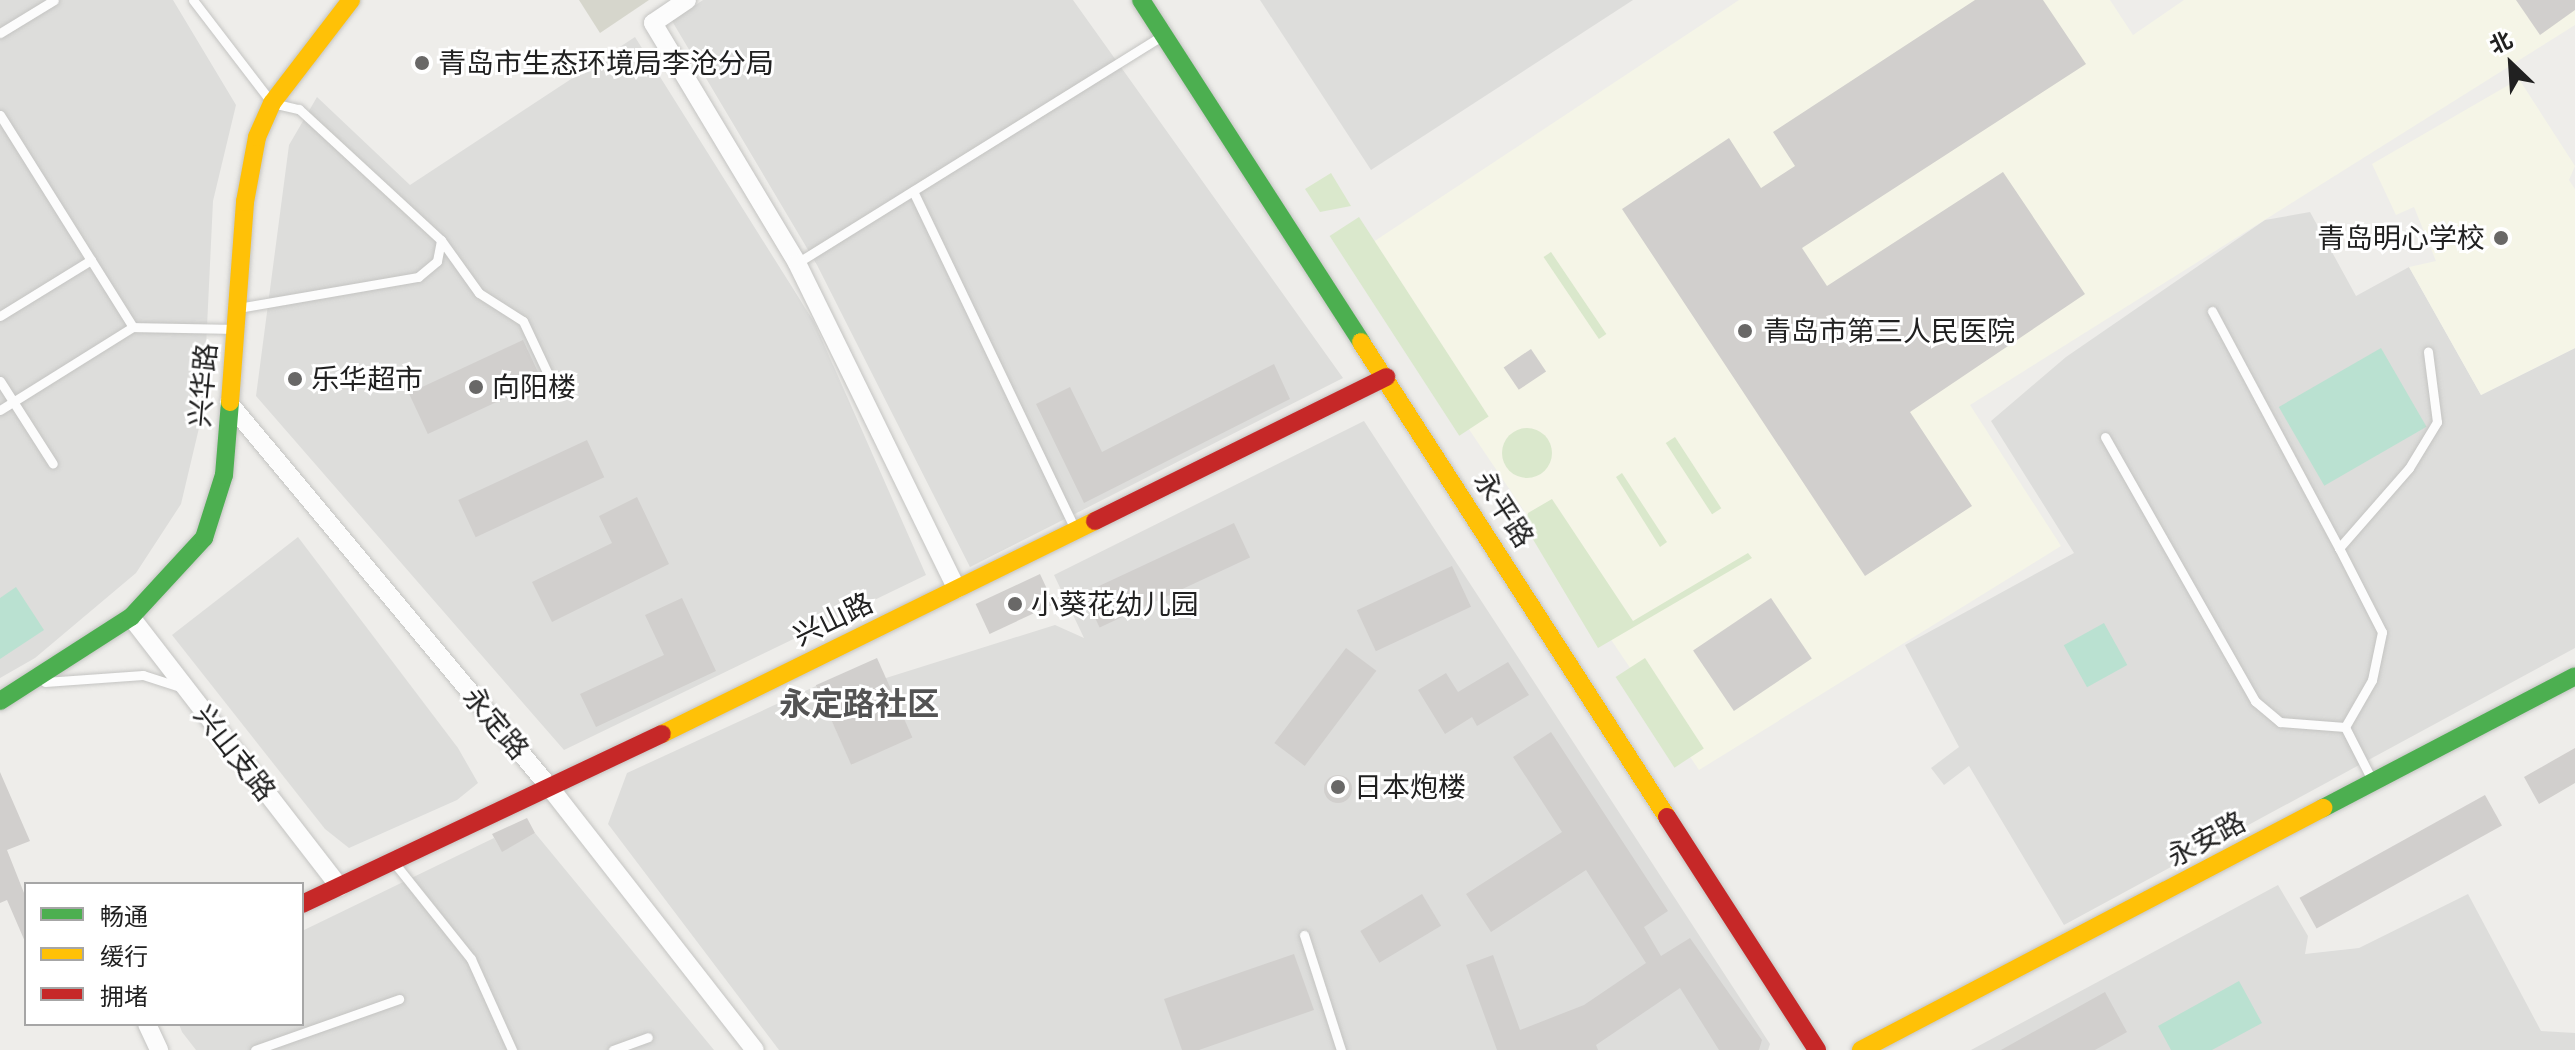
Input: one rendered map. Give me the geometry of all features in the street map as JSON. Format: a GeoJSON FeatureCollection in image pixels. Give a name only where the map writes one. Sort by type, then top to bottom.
{"type":"FeatureCollection","features":[{"type":"Feature","properties":{"kind":"street","name":"兴华路"},"geometry":{"type":"LineString","coordinates":[[0,701],[34,683],[131,617],[204,538],[214,517],[229,403],[245,202],[257,137],[272,103],[351,0]]}},
{"type":"Feature","properties":{"kind":"street"},"geometry":{"type":"LineString","coordinates":[[687,0],[653,23],[797,263],[957,589]]}},
{"type":"Feature","properties":{"kind":"street","name":"永平路"},"geometry":{"type":"LineString","coordinates":[[1141,0],[1817,1050]]}},
{"type":"Feature","properties":{"kind":"street","name":"兴山路"},"geometry":{"type":"LineString","coordinates":[[304,903],[551,789],[1386,377]]}},
{"type":"Feature","properties":{"kind":"street","name":"永定路"},"geometry":{"type":"LineString","coordinates":[[229,403],[551,789],[755,1050]]}},
{"type":"Feature","properties":{"kind":"street","name":"兴山支路"},"geometry":{"type":"LineString","coordinates":[[131,617],[340,887]]}},
{"type":"Feature","properties":{"kind":"street","name":"永安路"},"geometry":{"type":"LineString","coordinates":[[1861,1050],[2575,676]]}},
{"type":"Feature","properties":{"kind":"street"},"geometry":{"type":"LineString","coordinates":[[148,1026],[159,1050]]}},
{"type":"Feature","properties":{"kind":"lane"},"geometry":{"type":"LineString","coordinates":[[0,33],[54,0]]}},
{"type":"Feature","properties":{"kind":"lane"},"geometry":{"type":"LineString","coordinates":[[193,0],[272,103],[299,109],[441,240],[479,293],[523,321],[554,387]]}},
{"type":"Feature","properties":{"kind":"lane"},"geometry":{"type":"LineString","coordinates":[[797,263],[1163,34]]}},
{"type":"Feature","properties":{"kind":"lane"},"geometry":{"type":"LineString","coordinates":[[0,115],[133,327]]}},
{"type":"Feature","properties":{"kind":"lane"},"geometry":{"type":"LineString","coordinates":[[913,191],[1075,530]]}},
{"type":"Feature","properties":{"kind":"lane"},"geometry":{"type":"LineString","coordinates":[[237,308],[418,277],[437,261],[441,240]]}},
{"type":"Feature","properties":{"kind":"lane"},"geometry":{"type":"LineString","coordinates":[[0,316],[91,260]]}},
{"type":"Feature","properties":{"kind":"lane"},"geometry":{"type":"LineString","coordinates":[[2212,311],[2382,632],[2372,680],[2345,727]]}},
{"type":"Feature","properties":{"kind":"lane"},"geometry":{"type":"LineString","coordinates":[[0,410],[133,327],[235,329]]}},
{"type":"Feature","properties":{"kind":"lane"},"geometry":{"type":"LineString","coordinates":[[2339,548],[2409,468],[2437,422],[2428,352]]}},
{"type":"Feature","properties":{"kind":"lane"},"geometry":{"type":"LineString","coordinates":[[0,381],[53,464]]}},
{"type":"Feature","properties":{"kind":"lane"},"geometry":{"type":"LineString","coordinates":[[2105,437],[2255,701],[2280,722],[2345,727]]}},
{"type":"Feature","properties":{"kind":"lane"},"geometry":{"type":"LineString","coordinates":[[34,683],[143,675],[186,690]]}},
{"type":"Feature","properties":{"kind":"lane"},"geometry":{"type":"LineString","coordinates":[[2345,727],[2373,783]]}},
{"type":"Feature","properties":{"kind":"lane"},"geometry":{"type":"LineString","coordinates":[[394,863],[471,959],[512,1050]]}},
{"type":"Feature","properties":{"kind":"lane"},"geometry":{"type":"LineString","coordinates":[[1304,935],[1341,1050]]}},
{"type":"Feature","properties":{"kind":"lane"},"geometry":{"type":"LineString","coordinates":[[255,1050],[399,999]]}},
{"type":"Feature","properties":{"kind":"lane"},"geometry":{"type":"LineString","coordinates":[[613,1050],[648,1037]]}},
{"type":"Feature","properties":{"kind":"shaded area"},"geometry":{"type":"Polygon","coordinates":[[[0,0],[173,0],[236,105],[213,201],[203,411],[181,504],[136,573],[35,658],[0,678],[0,0]]]}},
{"type":"Feature","properties":{"kind":"shaded area"},"geometry":{"type":"Polygon","coordinates":[[[579,0],[649,0],[600,33],[579,0]]]}},
{"type":"Feature","properties":{"kind":"shaded area"},"geometry":{"type":"Polygon","coordinates":[[[703,0],[1073,0],[1343,378],[970,567],[817,265],[672,21],[703,0]]]}},
{"type":"Feature","properties":{"kind":"shaded area"},"geometry":{"type":"Polygon","coordinates":[[[1260,0],[1633,0],[1371,170],[1260,0]]]}},
{"type":"Feature","properties":{"kind":"shaded area","name":"青岛市第三人民医院"},"geometry":{"type":"Polygon","coordinates":[[[1739,0],[2110,0],[2133,35],[2184,0],[2575,0],[2575,25],[1970,405],[2061,546],[1699,770],[1352,256],[1739,0]]]}},
{"type":"Feature","properties":{"kind":"shaded area"},"geometry":{"type":"Polygon","coordinates":[[[635,37],[814,322],[926,575],[564,750],[256,396],[289,145],[317,97],[410,185],[635,37]]]}},
{"type":"Feature","properties":{"kind":"shaded area","name":"青岛明心学校"},"geometry":{"type":"Polygon","coordinates":[[[2519,79],[2575,166],[2569,180],[2575,189],[2575,348],[2481,395],[2409,267],[2436,261],[2414,207],[2396,215],[2372,164],[2519,79]]]}},
{"type":"Feature","properties":{"kind":"shaded area"},"geometry":{"type":"Polygon","coordinates":[[[2310,212],[2356,296],[2409,267],[2481,395],[2575,348],[2575,648],[2064,925],[1969,766],[1944,785],[1931,768],[1959,747],[1905,645],[2074,553],[1991,421],[2066,357],[2265,220],[2310,212]]]}},
{"type":"Feature","properties":{"kind":"shaded area"},"geometry":{"type":"Polygon","coordinates":[[[1364,421],[1770,1044],[1768,1050],[779,1050],[608,824],[627,773],[816,686],[852,765],[886,678],[1055,625],[1084,638],[1054,575],[1364,421]]]}},
{"type":"Feature","properties":{"kind":"shaded area"},"geometry":{"type":"Polygon","coordinates":[[[298,537],[458,748],[478,783],[457,800],[349,848],[325,829],[172,635],[298,537]]]}},
{"type":"Feature","properties":{"kind":"shaded area"},"geometry":{"type":"Polygon","coordinates":[[[535,833],[714,1050],[196,1050],[182,1032],[180,1026],[304,1026],[304,930],[494,838],[502,851],[535,833]]]}},
{"type":"Feature","properties":{"kind":"shaded area"},"geometry":{"type":"Polygon","coordinates":[[[2278,885],[2308,936],[2305,954],[2359,948],[2468,894],[2541,1031],[2575,1033],[2575,1050],[1971,1050],[2278,885]]]}},
{"type":"Feature","properties":{"kind":"green space"},"geometry":{"type":"Polygon","coordinates":[[[1331,173],[1351,206],[1320,212],[1305,189],[1331,173]]]}},
{"type":"Feature","properties":{"kind":"green space"},"geometry":{"type":"Polygon","coordinates":[[[1359,217],[1489,417],[1459,436],[1330,236],[1359,217]]]}},
{"type":"Feature","properties":{"kind":"green space"},"geometry":{"type":"Polygon","coordinates":[[[1551,252],[1606,334],[1599,339],[1544,257],[1551,252]]]}},
{"type":"Feature","properties":{"kind":"green space"},"geometry":{"type":"Polygon","coordinates":[[[2381,348],[2426,427],[2324,486],[2279,407],[2381,348]]]}},
{"type":"Feature","properties":{"kind":"green space"},"geometry":{"type":"Polygon","coordinates":[[[1527,428],[1545,435],[1552,453],[1545,471],[1527,478],[1509,471],[1502,453],[1509,435],[1527,428]]]}},
{"type":"Feature","properties":{"kind":"green space"},"geometry":{"type":"Polygon","coordinates":[[[1675,437],[1721,508],[1712,514],[1666,443],[1675,437]]]}},
{"type":"Feature","properties":{"kind":"green space"},"geometry":{"type":"Polygon","coordinates":[[[1622,473],[1667,542],[1660,547],[1616,477],[1622,473]]]}},
{"type":"Feature","properties":{"kind":"green space"},"geometry":{"type":"Polygon","coordinates":[[[1552,499],[1633,621],[1748,553],[1752,558],[1598,648],[1525,526],[1528,513],[1552,499]]]}},
{"type":"Feature","properties":{"kind":"green space"},"geometry":{"type":"Polygon","coordinates":[[[16,587],[44,630],[0,659],[0,598],[16,587]]]}},
{"type":"Feature","properties":{"kind":"green space"},"geometry":{"type":"Polygon","coordinates":[[[2104,623],[2127,665],[2087,687],[2064,645],[2104,623]]]}},
{"type":"Feature","properties":{"kind":"green space"},"geometry":{"type":"Polygon","coordinates":[[[1645,658],[1704,749],[1674,768],[1616,677],[1645,658]]]}},
{"type":"Feature","properties":{"kind":"green space"},"geometry":{"type":"Polygon","coordinates":[[[2239,981],[2262,1023],[2212,1050],[2171,1050],[2158,1026],[2239,981]]]}},
{"type":"Feature","properties":{"kind":"building"},"geometry":{"type":"Polygon","coordinates":[[[1975,0],[2043,0],[2086,64],[1802,248],[1827,286],[2003,172],[2085,294],[1910,412],[1972,506],[1865,576],[1622,209],[1729,138],[1761,188],[1795,166],[1773,132],[1975,0]]]}},
{"type":"Feature","properties":{"kind":"building"},"geometry":{"type":"Polygon","coordinates":[[[2516,0],[2575,0],[2575,10],[2540,35],[2516,0]]]}},
{"type":"Feature","properties":{"kind":"building","name":"向阳楼"},"geometry":{"type":"Polygon","coordinates":[[[523,340],[542,381],[428,434],[409,393],[523,340]]]}},
{"type":"Feature","properties":{"kind":"building"},"geometry":{"type":"Polygon","coordinates":[[[1531,349],[1546,371],[1519,390],[1504,367],[1531,349]]]}},
{"type":"Feature","properties":{"kind":"building"},"geometry":{"type":"Polygon","coordinates":[[[1274,364],[1290,399],[1084,503],[1036,404],[1070,387],[1102,452],[1274,364]]]}},
{"type":"Feature","properties":{"kind":"building"},"geometry":{"type":"Polygon","coordinates":[[[587,440],[604,477],[476,537],[458,500],[587,440]]]}},
{"type":"Feature","properties":{"kind":"building"},"geometry":{"type":"Polygon","coordinates":[[[637,497],[669,564],[552,622],[532,582],[612,543],[599,516],[637,497]]]}},
{"type":"Feature","properties":{"kind":"building"},"geometry":{"type":"Polygon","coordinates":[[[1234,523],[1250,557],[1100,628],[1084,593],[1234,523]]]}},
{"type":"Feature","properties":{"kind":"building"},"geometry":{"type":"Polygon","coordinates":[[[1452,566],[1471,607],[1376,651],[1357,610],[1452,566]]]}},
{"type":"Feature","properties":{"kind":"building","name":"小葵花幼儿园"},"geometry":{"type":"Polygon","coordinates":[[[1040,574],[1054,604],[990,634],[976,604],[1040,574]]]}},
{"type":"Feature","properties":{"kind":"building"},"geometry":{"type":"Polygon","coordinates":[[[682,598],[716,671],[596,727],[580,694],[664,655],[645,615],[682,598]]]}},
{"type":"Feature","properties":{"kind":"building"},"geometry":{"type":"Polygon","coordinates":[[[1771,598],[1812,659],[1734,711],[1693,651],[1771,598]]]}},
{"type":"Feature","properties":{"kind":"building"},"geometry":{"type":"Polygon","coordinates":[[[1346,648],[1376,671],[1305,766],[1274,743],[1346,648]]]}},
{"type":"Feature","properties":{"kind":"building"},"geometry":{"type":"Polygon","coordinates":[[[877,658],[912,737],[851,765],[816,685],[877,658]]]}},
{"type":"Feature","properties":{"kind":"building"},"geometry":{"type":"Polygon","coordinates":[[[1508,662],[1529,695],[1477,726],[1472,717],[1445,734],[1418,690],[1446,673],[1458,692],[1508,662]]]}},
{"type":"Feature","properties":{"kind":"building"},"geometry":{"type":"Polygon","coordinates":[[[1551,732],[1668,911],[1644,927],[1661,956],[1690,938],[1762,1040],[1759,1050],[1719,1050],[1680,988],[1596,1045],[1598,1050],[1497,1050],[1466,965],[1493,955],[1520,1030],[1584,1005],[1646,963],[1586,870],[1491,932],[1466,894],[1562,832],[1513,757],[1551,732]]]}},
{"type":"Feature","properties":{"kind":"building"},"geometry":{"type":"Polygon","coordinates":[[[2575,748],[2575,783],[2539,804],[2524,777],[2575,748]]]}},
{"type":"Feature","properties":{"kind":"building"},"geometry":{"type":"Polygon","coordinates":[[[0,772],[30,841],[7,850],[24,893],[24,939],[7,900],[0,903],[0,772]]]}},
{"type":"Feature","properties":{"kind":"building","name":"日本炮楼"},"geometry":{"type":"Polygon","coordinates":[[[1338,775],[1348,779],[1352,789],[1348,799],[1338,803],[1328,799],[1324,789],[1328,779],[1338,775]]]}},
{"type":"Feature","properties":{"kind":"building"},"geometry":{"type":"Polygon","coordinates":[[[2485,795],[2502,826],[2317,928],[2300,898],[2485,795]]]}},
{"type":"Feature","properties":{"kind":"building"},"geometry":{"type":"Polygon","coordinates":[[[527,818],[535,833],[502,852],[492,834],[527,818]]]}},
{"type":"Feature","properties":{"kind":"building"},"geometry":{"type":"Polygon","coordinates":[[[1422,894],[1441,926],[1379,963],[1360,931],[1422,894]]]}},
{"type":"Feature","properties":{"kind":"building"},"geometry":{"type":"Polygon","coordinates":[[[1294,954],[1314,1010],[1199,1050],[1182,1050],[1164,999],[1294,954]]]}},
{"type":"Feature","properties":{"kind":"building"},"geometry":{"type":"Polygon","coordinates":[[[2105,992],[2127,1032],[2095,1050],[2001,1050],[2105,992]]]}},
{"type":"Feature","properties":{"kind":"traffic: fast"},"geometry":{"type":"LineString","coordinates":[[1141,0],[1361,342]]}},
{"type":"Feature","properties":{"kind":"traffic: fast"},"geometry":{"type":"LineString","coordinates":[[0,701],[131,617],[204,538],[224,475],[230,402]]}},
{"type":"Feature","properties":{"kind":"traffic: fast"},"geometry":{"type":"LineString","coordinates":[[2323,808],[2575,676]]}},
{"type":"Feature","properties":{"kind":"traffic: slow"},"geometry":{"type":"LineString","coordinates":[[230,402],[245,202],[257,137],[272,103],[351,0]]}},
{"type":"Feature","properties":{"kind":"traffic: slow"},"geometry":{"type":"LineString","coordinates":[[1361,342],[1667,817]]}},
{"type":"Feature","properties":{"kind":"traffic: slow"},"geometry":{"type":"LineString","coordinates":[[662,734],[1095,521]]}},
{"type":"Feature","properties":{"kind":"traffic: slow"},"geometry":{"type":"LineString","coordinates":[[1861,1050],[2323,808]]}},
{"type":"Feature","properties":{"kind":"traffic: jam"},"geometry":{"type":"LineString","coordinates":[[1095,521],[1386,377]]}},
{"type":"Feature","properties":{"kind":"traffic: jam"},"geometry":{"type":"LineString","coordinates":[[304,903],[662,734]]}},
{"type":"Feature","properties":{"kind":"traffic: jam"},"geometry":{"type":"LineString","coordinates":[[1667,817],[1817,1050]]}},
{"type":"Feature","properties":{"kind":"place","name":"青岛市生态环境局李沧分局"},"geometry":{"type":"Point","coordinates":[422,63]}},
{"type":"Feature","properties":{"kind":"place","name":"青岛明心学校"},"geometry":{"type":"Point","coordinates":[2501,238]}},
{"type":"Feature","properties":{"kind":"place","name":"青岛市第三人民医院"},"geometry":{"type":"Point","coordinates":[1745,331]}},
{"type":"Feature","properties":{"kind":"place","name":"乐华超市"},"geometry":{"type":"Point","coordinates":[295,379]}},
{"type":"Feature","properties":{"kind":"place","name":"向阳楼"},"geometry":{"type":"Point","coordinates":[476,387]}},
{"type":"Feature","properties":{"kind":"place","name":"小葵花幼儿园"},"geometry":{"type":"Point","coordinates":[1015,604]}},
{"type":"Feature","properties":{"kind":"place","name":"日本炮楼"},"geometry":{"type":"Point","coordinates":[1338,787]}},
{"type":"Feature","properties":{"kind":"district","name":"永定路社区"},"geometry":{"type":"Point","coordinates":[859,704]}}]}
